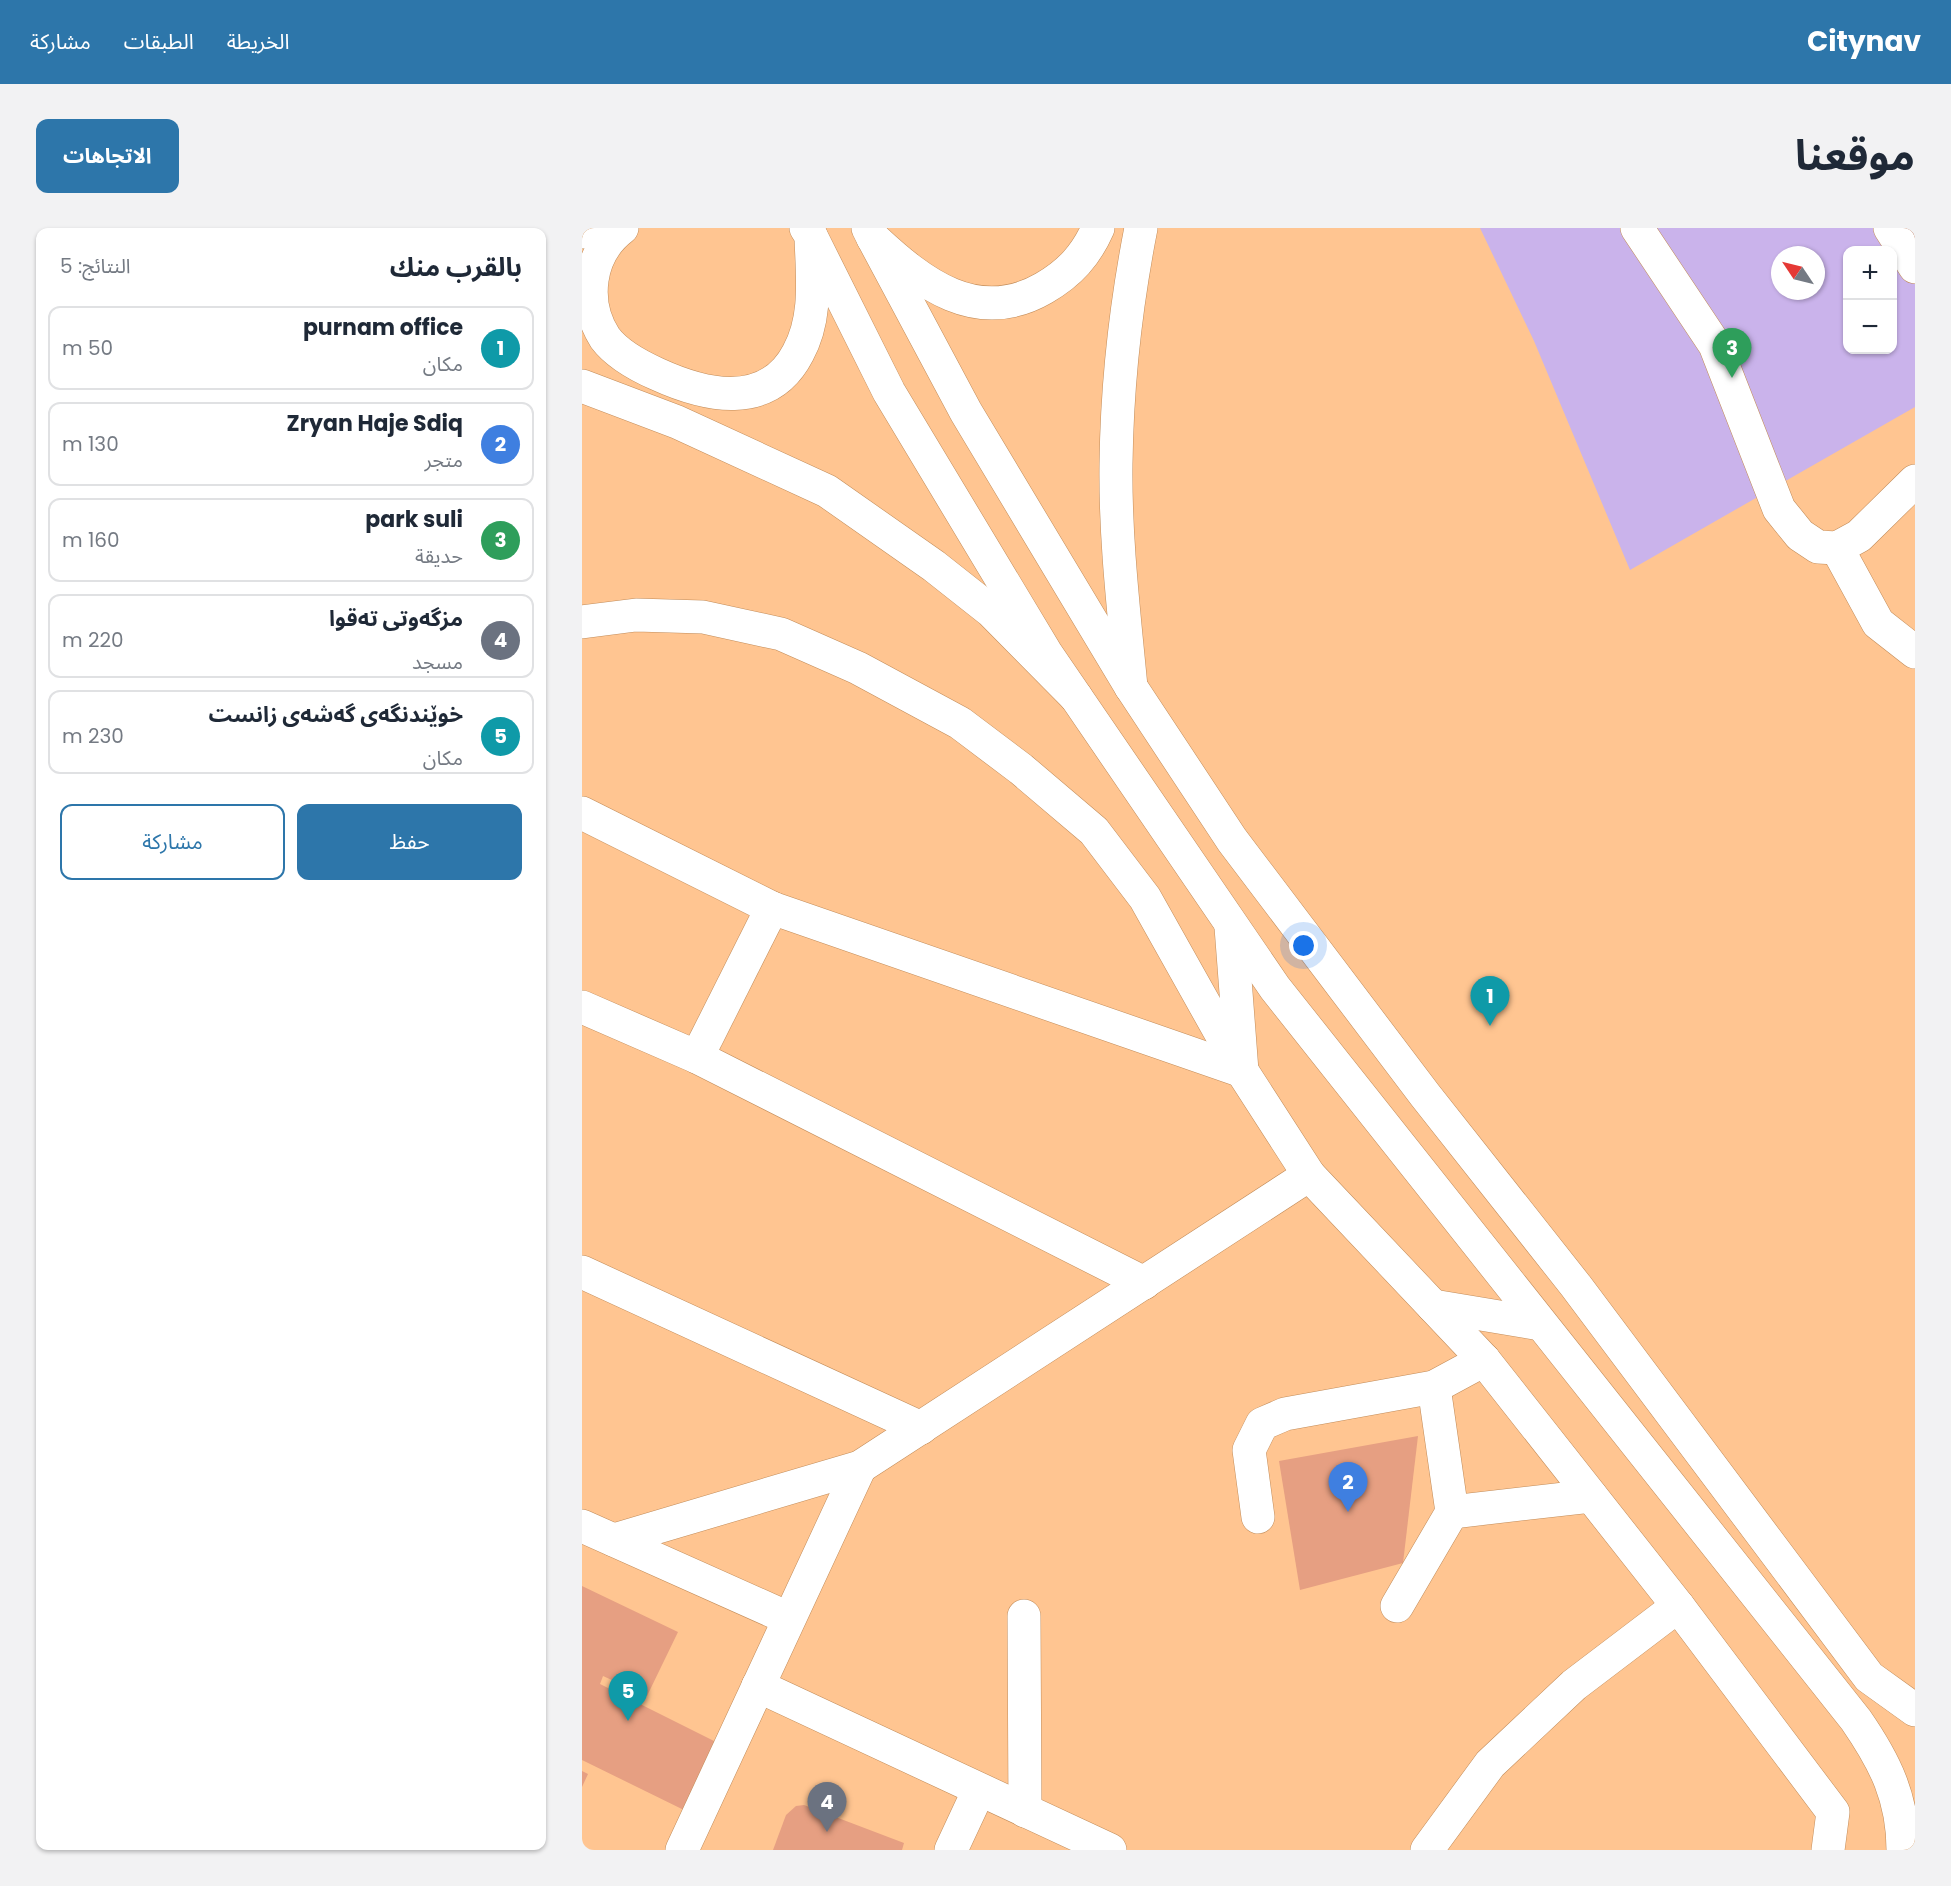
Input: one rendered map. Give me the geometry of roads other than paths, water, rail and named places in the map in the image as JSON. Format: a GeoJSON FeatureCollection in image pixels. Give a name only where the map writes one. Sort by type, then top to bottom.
{"type":"FeatureCollection","features":[{"type":"Feature","properties":{"kind":"street"},"geometry":{"type":"LineString","coordinates":[[582,232],[590,228]]}},
{"type":"Feature","properties":{"kind":"street"},"geometry":{"type":"LineString","coordinates":[[622,228],[613,235],[599,254],[588,286],[589,303],[605,339],[621,353],[656,373],[702,391],[724,394],[747,393],[767,386],[786,371],[798,354],[811,313],[809,232]]}},
{"type":"Feature","properties":{"kind":"street"},"geometry":{"type":"LineString","coordinates":[[871,233],[926,282],[958,298],[993,305],[1030,297],[1065,276],[1089,249],[1098,228]]}},
{"type":"Feature","properties":{"kind":"street"},"geometry":{"type":"LineString","coordinates":[[1131,687],[1119,544],[1116,464],[1131,277],[1141,228]]}},
{"type":"Feature","properties":{"kind":"street"},"geometry":{"type":"LineString","coordinates":[[1637,228],[1715,345],[1779,508],[1800,535],[1818,547],[1837,548],[1859,536],[1915,481]]}},
{"type":"Feature","properties":{"kind":"street"},"geometry":{"type":"LineString","coordinates":[[1890,228],[1915,267]]}},
{"type":"Feature","properties":{"kind":"street"},"geometry":{"type":"LineString","coordinates":[[809,232],[889,392],[1046,653],[1275,988],[1856,1720],[1880,1755],[1895,1794],[1903,1827],[1903,1850]]}},
{"type":"Feature","properties":{"kind":"street"},"geometry":{"type":"LineString","coordinates":[[871,233],[966,412],[1131,687],[1232,840],[1425,1095],[1576,1286],[1869,1677],[1915,1710]]}},
{"type":"Feature","properties":{"kind":"street"},"geometry":{"type":"LineString","coordinates":[[582,386],[677,422],[827,491],[933,566],[991,611],[1076,697]]}},
{"type":"Feature","properties":{"kind":"street"},"geometry":{"type":"LineString","coordinates":[[1837,548],[1878,623],[1915,652]]}},
{"type":"Feature","properties":{"kind":"street"},"geometry":{"type":"LineString","coordinates":[[582,622],[636,615],[703,617],[781,634],[858,668],[960,723],[1022,769],[1094,831],[1145,898],[1242,1071],[1309,1175],[1484,1360],[1678,1606],[1833,1812],[1828,1850]]}},
{"type":"Feature","properties":{"kind":"street"},"geometry":{"type":"LineString","coordinates":[[582,813],[772,908],[1242,1071]]}},
{"type":"Feature","properties":{"kind":"street"},"geometry":{"type":"LineString","coordinates":[[697,1057],[772,908]]}},
{"type":"Feature","properties":{"kind":"street"},"geometry":{"type":"LineString","coordinates":[[1231,926],[1242,1071]]}},
{"type":"Feature","properties":{"kind":"street"},"geometry":{"type":"LineString","coordinates":[[582,1007],[697,1057],[1144,1283]]}},
{"type":"Feature","properties":{"kind":"street"},"geometry":{"type":"LineString","coordinates":[[614,1540],[860,1467],[1309,1175]]}},
{"type":"Feature","properties":{"kind":"street"},"geometry":{"type":"LineString","coordinates":[[582,1272],[921,1428]]}},
{"type":"Feature","properties":{"kind":"street"},"geometry":{"type":"LineString","coordinates":[[1433,1306],[1541,1324]]}},
{"type":"Feature","properties":{"kind":"street"},"geometry":{"type":"LineString","coordinates":[[1258,1517],[1249,1450],[1262,1424],[1286,1414],[1434,1387],[1484,1360]]}},
{"type":"Feature","properties":{"kind":"street"},"geometry":{"type":"LineString","coordinates":[[1397,1606],[1452,1512],[1434,1387]]}},
{"type":"Feature","properties":{"kind":"street"},"geometry":{"type":"LineString","coordinates":[[682,1850],[860,1467]]}},
{"type":"Feature","properties":{"kind":"street"},"geometry":{"type":"LineString","coordinates":[[1452,1512],[1591,1496]]}},
{"type":"Feature","properties":{"kind":"street"},"geometry":{"type":"LineString","coordinates":[[582,1526],[788,1618]]}},
{"type":"Feature","properties":{"kind":"street"},"geometry":{"type":"LineString","coordinates":[[1427,1850],[1490,1764],[1574,1685],[1678,1606]]}},
{"type":"Feature","properties":{"kind":"street"},"geometry":{"type":"LineString","coordinates":[[1024,1616],[1025,1811]]}},
{"type":"Feature","properties":{"kind":"street"},"geometry":{"type":"LineString","coordinates":[[758,1686],[1110,1850]]}},
{"type":"Feature","properties":{"kind":"street"},"geometry":{"type":"LineString","coordinates":[[951,1850],[979,1790]]}},
{"type":"Feature","properties":{"kind":"place","name":"park suli"},"geometry":{"type":"Point","coordinates":[1732,378]}},
{"type":"Feature","properties":{"kind":"place","name":"purnam office"},"geometry":{"type":"Point","coordinates":[1490,1026]}},
{"type":"Feature","properties":{"kind":"place","name":"Zryan Haje Sdiq"},"geometry":{"type":"Point","coordinates":[1348,1512]}},
{"type":"Feature","properties":{"kind":"place","name":"خوێندنگەی گەشەی زانست"},"geometry":{"type":"Point","coordinates":[628,1721]}},
{"type":"Feature","properties":{"kind":"place","name":"مزگەوتی تەقوا"},"geometry":{"type":"Point","coordinates":[827,1832]}}]}
